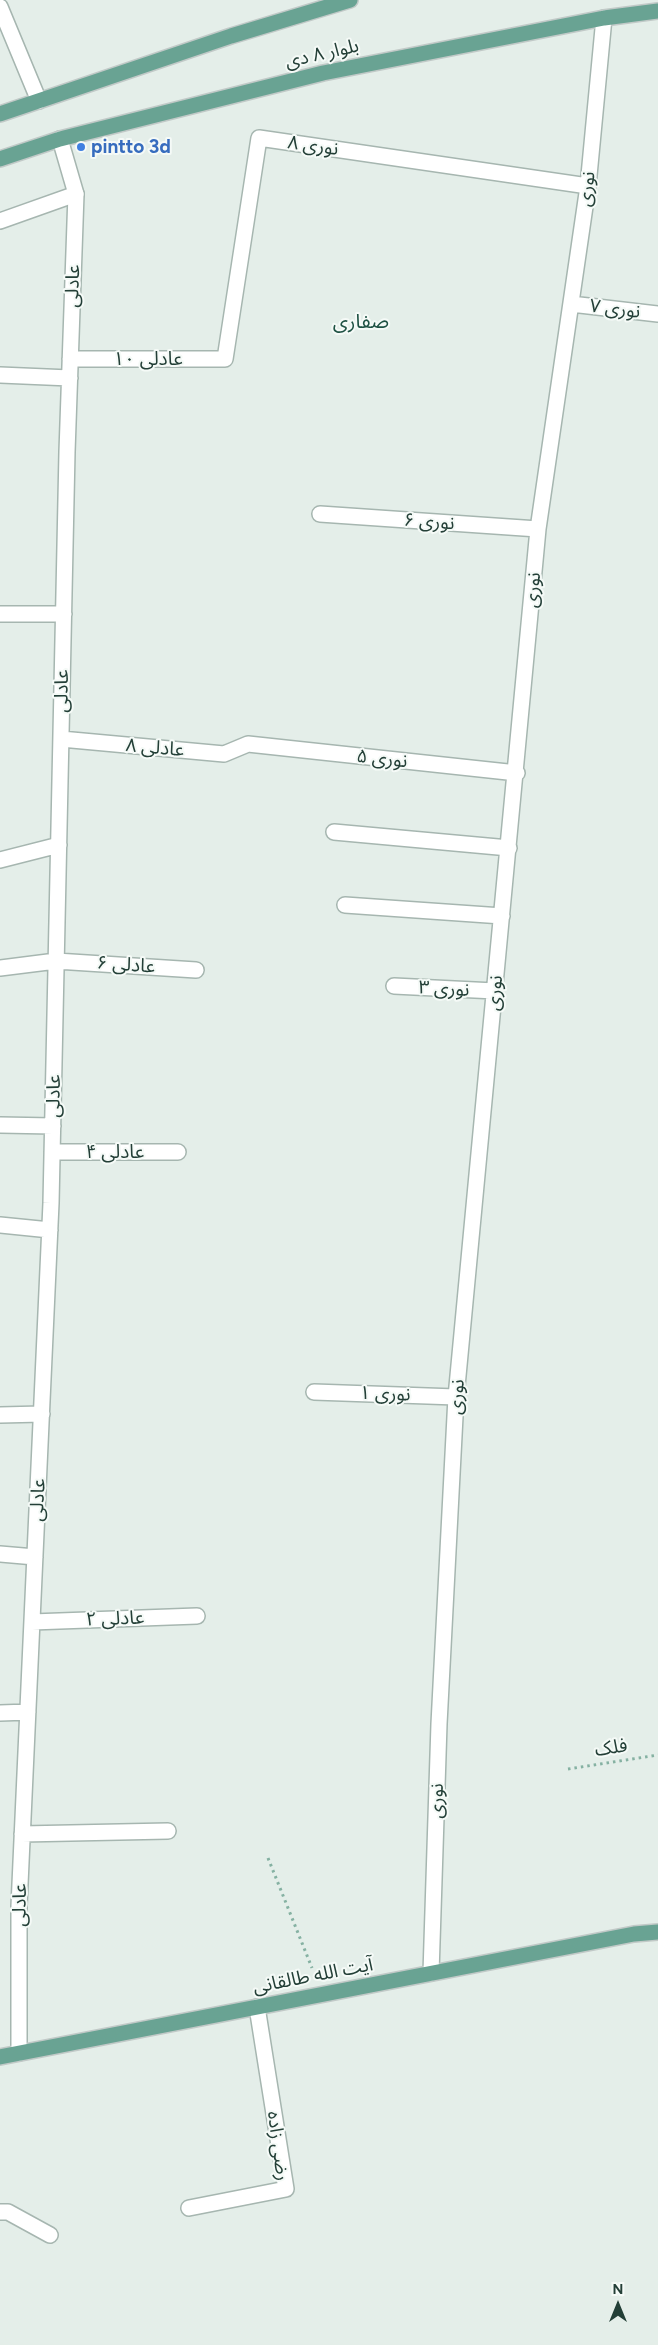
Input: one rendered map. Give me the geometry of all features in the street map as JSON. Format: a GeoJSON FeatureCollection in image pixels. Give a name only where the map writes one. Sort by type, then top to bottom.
{"type":"FeatureCollection","features":[{"type":"Feature","properties":{"kind":"main road"},"geometry":{"type":"LineString","coordinates":[[0,114],[231,36],[350,0]]}},
{"type":"Feature","properties":{"kind":"main road","name":"بلوار ۸ دی"},"geometry":{"type":"LineString","coordinates":[[0,159],[60,139],[323,73],[604,18],[658,11]]}},
{"type":"Feature","properties":{"kind":"main road","name":"آیت الله طالقانی"},"geometry":{"type":"LineString","coordinates":[[634,1934],[658,1926]]}},
{"type":"Feature","properties":{"kind":"main road","name":"آیت الله طالقانی"},"geometry":{"type":"LineString","coordinates":[[0,2057],[634,1934],[658,1932]]}},
{"type":"Feature","properties":{"kind":"street"},"geometry":{"type":"LineString","coordinates":[[0,7],[39,101]]}},
{"type":"Feature","properties":{"kind":"street","name":"نوری"},"geometry":{"type":"LineString","coordinates":[[431,1973],[439,1724],[456,1397],[517,773],[538,529],[588,186],[604,18]]}},
{"type":"Feature","properties":{"kind":"street","name":"نوری ۸"},"geometry":{"type":"LineString","coordinates":[[225,360],[259,138],[588,186]]}},
{"type":"Feature","properties":{"kind":"street","name":"عادلی"},"geometry":{"type":"LineString","coordinates":[[18,2053],[19,1906],[50,1230],[70,360],[76,194],[60,139]]}},
{"type":"Feature","properties":{"kind":"street"},"geometry":{"type":"LineString","coordinates":[[0,222],[76,194]]}},
{"type":"Feature","properties":{"kind":"street","name":"نوری ۷"},"geometry":{"type":"LineString","coordinates":[[571,304],[658,314]]}},
{"type":"Feature","properties":{"kind":"street","name":"عادلی ۱۰"},"geometry":{"type":"LineString","coordinates":[[70,360],[225,360]]}},
{"type":"Feature","properties":{"kind":"street"},"geometry":{"type":"LineString","coordinates":[[0,375],[70,378]]}},
{"type":"Feature","properties":{"kind":"street","name":"نوری ۶"},"geometry":{"type":"LineString","coordinates":[[320,514],[538,529]]}},
{"type":"Feature","properties":{"kind":"street"},"geometry":{"type":"LineString","coordinates":[[0,614],[64,614]]}},
{"type":"Feature","properties":{"kind":"street","name":"عادلی ۸"},"geometry":{"type":"LineString","coordinates":[[61,738],[224,754],[248,744]]}},
{"type":"Feature","properties":{"kind":"street","name":"نوری ۵"},"geometry":{"type":"LineString","coordinates":[[248,744],[517,773]]}},
{"type":"Feature","properties":{"kind":"street"},"geometry":{"type":"LineString","coordinates":[[334,832],[509,848]]}},
{"type":"Feature","properties":{"kind":"street"},"geometry":{"type":"LineString","coordinates":[[0,860],[59,845]]}},
{"type":"Feature","properties":{"kind":"street"},"geometry":{"type":"LineString","coordinates":[[344,905],[502,916]]}},
{"type":"Feature","properties":{"kind":"street","name":"عادلی ۶"},"geometry":{"type":"LineString","coordinates":[[0,968],[56,961],[196,970]]}},
{"type":"Feature","properties":{"kind":"street","name":"نوری ۳"},"geometry":{"type":"LineString","coordinates":[[394,986],[495,992]]}},
{"type":"Feature","properties":{"kind":"street"},"geometry":{"type":"LineString","coordinates":[[0,1125],[53,1126]]}},
{"type":"Feature","properties":{"kind":"street","name":"عادلی ۴"},"geometry":{"type":"LineString","coordinates":[[52,1152],[178,1152]]}},
{"type":"Feature","properties":{"kind":"street"},"geometry":{"type":"LineString","coordinates":[[0,1225],[50,1230]]}},
{"type":"Feature","properties":{"kind":"street","name":"نوری ۱"},"geometry":{"type":"LineString","coordinates":[[314,1392],[456,1397]]}},
{"type":"Feature","properties":{"kind":"street"},"geometry":{"type":"LineString","coordinates":[[0,1415],[42,1414]]}},
{"type":"Feature","properties":{"kind":"street"},"geometry":{"type":"LineString","coordinates":[[0,1554],[35,1557]]}},
{"type":"Feature","properties":{"kind":"street","name":"عادلی ۲"},"geometry":{"type":"LineString","coordinates":[[32,1622],[198,1616]]}},
{"type":"Feature","properties":{"kind":"street"},"geometry":{"type":"LineString","coordinates":[[0,1713],[28,1712]]}},
{"type":"Feature","properties":{"kind":"street"},"geometry":{"type":"LineString","coordinates":[[22,1834],[168,1831]]}},
{"type":"Feature","properties":{"kind":"street","name":"رضی زاده"},"geometry":{"type":"LineString","coordinates":[[189,2208],[286,2188],[257,2007]]}},
{"type":"Feature","properties":{"kind":"street"},"geometry":{"type":"LineString","coordinates":[[0,2212],[8,2212],[50,2235]]}},
{"type":"Feature","properties":{"kind":"path","name":"فلک"},"geometry":{"type":"LineString","coordinates":[[568,1769],[658,1755]]}},
{"type":"Feature","properties":{"kind":"path"},"geometry":{"type":"LineString","coordinates":[[268,1858],[322,1994]]}},
{"type":"Feature","properties":{"kind":"place","name":"pintto 3d"},"geometry":{"type":"Point","coordinates":[81,147]}},
{"type":"Feature","properties":{"kind":"district","name":"صفاری"},"geometry":{"type":"Point","coordinates":[361,322]}}]}
